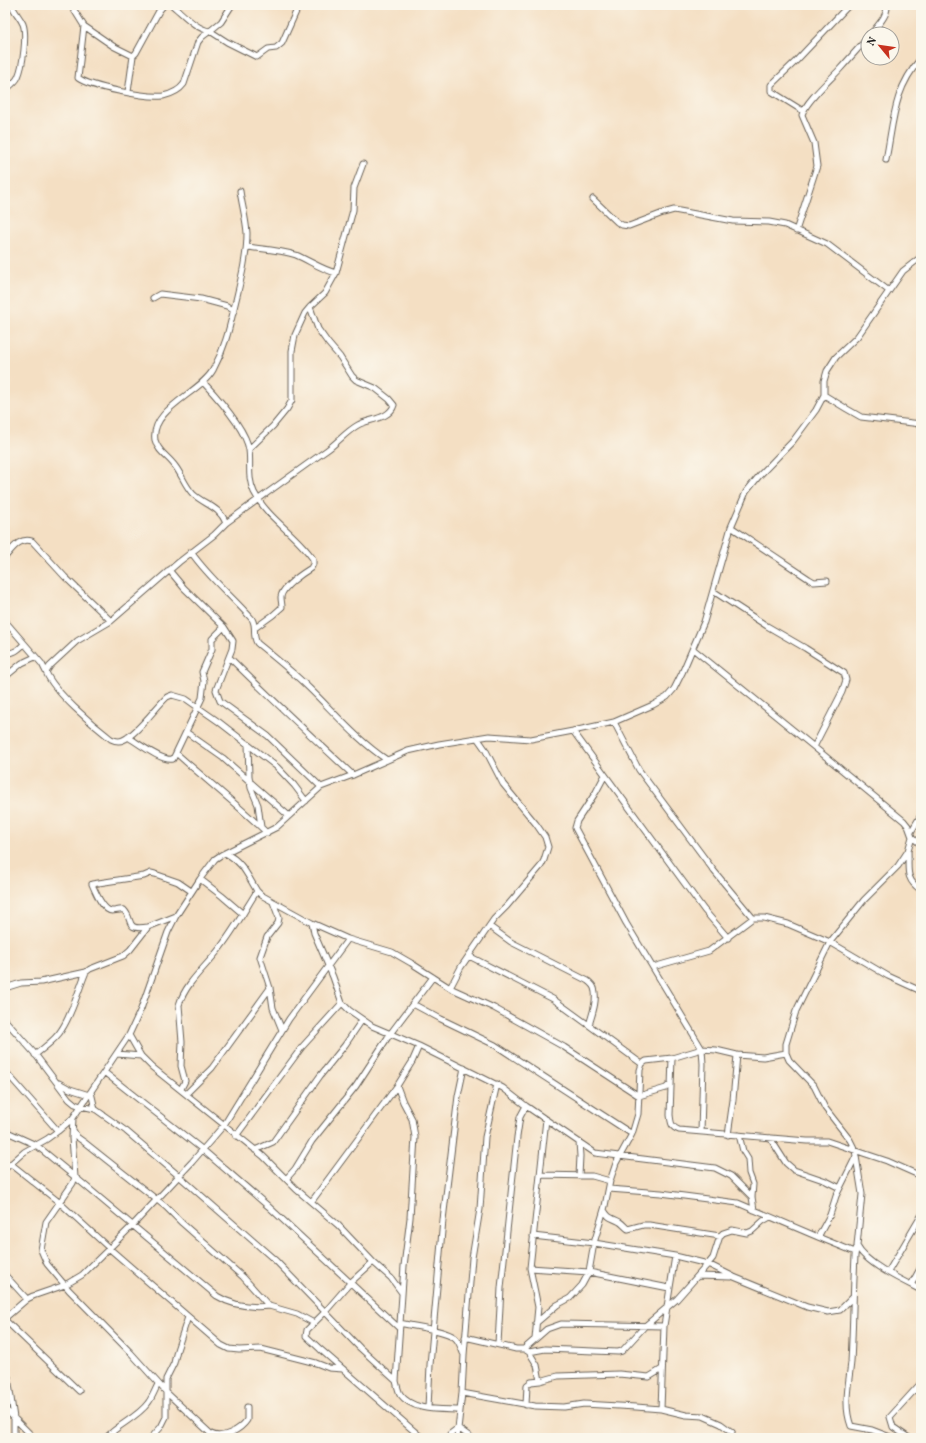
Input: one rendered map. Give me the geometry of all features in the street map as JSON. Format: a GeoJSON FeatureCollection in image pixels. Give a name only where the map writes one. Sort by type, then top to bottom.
{"type":"FeatureCollection","features":[{"type":"Feature","properties":{"kind":"street"},"geometry":{"type":"LineString","coordinates":[[5,90],[18,78],[23,52],[23,25],[12,5]]}},
{"type":"Feature","properties":{"kind":"street"},"geometry":{"type":"LineString","coordinates":[[71,5],[84,26],[113,46],[132,56]]}},
{"type":"Feature","properties":{"kind":"street"},"geometry":{"type":"LineString","coordinates":[[128,92],[132,56],[136,53],[159,11],[164,5]]}},
{"type":"Feature","properties":{"kind":"street"},"geometry":{"type":"LineString","coordinates":[[172,5],[194,23],[257,57],[268,49],[282,44],[299,5]]}},
{"type":"Feature","properties":{"kind":"street"},"geometry":{"type":"LineString","coordinates":[[84,26],[78,78],[97,86],[152,96],[163,96],[179,90],[184,84],[198,42],[221,22],[232,5]]}},
{"type":"Feature","properties":{"kind":"street"},"geometry":{"type":"LineString","coordinates":[[803,111],[771,91],[771,85],[801,56],[849,5]]}},
{"type":"Feature","properties":{"kind":"street"},"geometry":{"type":"LineString","coordinates":[[878,26],[884,18],[887,5]]}},
{"type":"Feature","properties":{"kind":"street"},"geometry":{"type":"LineString","coordinates":[[796,231],[817,166],[814,143],[802,115],[803,111],[816,94],[860,46]]}},
{"type":"Feature","properties":{"kind":"street"},"geometry":{"type":"LineString","coordinates":[[886,160],[895,105],[901,87],[911,70],[921,58]]}},
{"type":"Feature","properties":{"kind":"street"},"geometry":{"type":"LineString","coordinates":[[249,449],[273,426],[292,400],[292,346],[295,335],[310,306],[325,293],[336,273],[353,210],[354,188],[364,164]]}},
{"type":"Feature","properties":{"kind":"street"},"geometry":{"type":"LineString","coordinates":[[226,523],[220,512],[193,494],[184,483],[175,466],[160,450],[155,438],[156,427],[162,416],[203,382],[212,370],[230,330],[247,247],[247,232],[240,191]]}},
{"type":"Feature","properties":{"kind":"street"},"geometry":{"type":"LineString","coordinates":[[593,199],[617,222],[622,225],[629,226],[674,210],[733,221],[769,222],[785,225],[827,244],[888,291]]}},
{"type":"Feature","properties":{"kind":"street"},"geometry":{"type":"LineString","coordinates":[[247,247],[295,255],[312,262],[322,269],[336,273]]}},
{"type":"Feature","properties":{"kind":"street"},"geometry":{"type":"LineString","coordinates":[[5,1169],[24,1152],[58,1131],[72,1118],[90,1094],[129,1035],[168,932],[176,916],[191,891],[215,859],[278,827],[322,787],[408,751],[423,747],[497,736],[531,739],[614,722],[653,705],[671,693],[682,673],[704,622],[714,592],[731,527],[746,492],[806,426],[824,394],[824,381],[827,371],[836,357],[857,337],[903,271],[921,257]]}},
{"type":"Feature","properties":{"kind":"street"},"geometry":{"type":"LineString","coordinates":[[153,298],[160,294],[201,299],[227,306],[234,311]]}},
{"type":"Feature","properties":{"kind":"street"},"geometry":{"type":"LineString","coordinates":[[46,672],[50,666],[77,641],[111,621],[169,570],[214,535],[226,523],[334,445],[358,425],[391,411],[394,405],[389,399],[375,388],[356,380],[352,376],[340,357],[328,344],[318,329],[310,306]]}},
{"type":"Feature","properties":{"kind":"street"},"geometry":{"type":"LineString","coordinates":[[203,382],[219,400],[242,431],[249,449],[249,472],[254,492],[258,499],[313,559],[311,568],[283,592],[281,597],[282,607],[274,615],[255,628]]}},
{"type":"Feature","properties":{"kind":"street"},"geometry":{"type":"LineString","coordinates":[[824,394],[861,417],[921,424]]}},
{"type":"Feature","properties":{"kind":"street"},"geometry":{"type":"LineString","coordinates":[[731,527],[814,582],[827,581]]}},
{"type":"Feature","properties":{"kind":"street"},"geometry":{"type":"LineString","coordinates":[[5,557],[22,540],[27,539],[32,541],[65,577],[111,621]]}},
{"type":"Feature","properties":{"kind":"street"},"geometry":{"type":"LineString","coordinates":[[191,552],[213,580],[252,619],[257,643],[307,685],[357,737],[387,760]]}},
{"type":"Feature","properties":{"kind":"street"},"geometry":{"type":"LineString","coordinates":[[169,570],[184,588],[224,628],[233,641],[232,649],[216,690],[220,701],[268,736],[322,787]]}},
{"type":"Feature","properties":{"kind":"street"},"geometry":{"type":"LineString","coordinates":[[714,592],[766,626],[805,648],[844,673],[846,680],[842,692],[814,747]]}},
{"type":"Feature","properties":{"kind":"street"},"geometry":{"type":"LineString","coordinates":[[5,621],[42,664],[52,682],[65,697],[84,716],[111,739],[120,741],[128,737],[168,697],[172,695],[178,696],[198,706],[248,744],[285,775],[306,801]]}},
{"type":"Feature","properties":{"kind":"street"},"geometry":{"type":"LineString","coordinates":[[128,737],[162,758],[168,760],[173,759],[204,690],[202,672],[212,649],[212,639],[224,628]]}},
{"type":"Feature","properties":{"kind":"street"},"geometry":{"type":"LineString","coordinates":[[5,652],[12,653],[24,644]]}},
{"type":"Feature","properties":{"kind":"street"},"geometry":{"type":"LineString","coordinates":[[693,649],[904,821],[921,845]]}},
{"type":"Feature","properties":{"kind":"street"},"geometry":{"type":"LineString","coordinates":[[5,677],[22,663],[35,657]]}},
{"type":"Feature","properties":{"kind":"street"},"geometry":{"type":"LineString","coordinates":[[229,657],[353,775]]}},
{"type":"Feature","properties":{"kind":"street"},"geometry":{"type":"LineString","coordinates":[[614,722],[639,770],[714,870],[753,918]]}},
{"type":"Feature","properties":{"kind":"street"},"geometry":{"type":"LineString","coordinates":[[573,731],[704,910],[728,938]]}},
{"type":"Feature","properties":{"kind":"street"},"geometry":{"type":"LineString","coordinates":[[186,732],[223,758],[289,816]]}},
{"type":"Feature","properties":{"kind":"street"},"geometry":{"type":"LineString","coordinates":[[450,988],[454,979],[489,926],[541,866],[548,847],[536,824],[503,784],[485,749],[478,739]]}},
{"type":"Feature","properties":{"kind":"street"},"geometry":{"type":"LineString","coordinates":[[248,744],[250,782],[258,805],[261,826]]}},
{"type":"Feature","properties":{"kind":"street"},"geometry":{"type":"LineString","coordinates":[[176,753],[261,826],[267,833]]}},
{"type":"Feature","properties":{"kind":"street"},"geometry":{"type":"LineString","coordinates":[[605,775],[577,821],[575,828],[626,923],[702,1049],[701,1132]]}},
{"type":"Feature","properties":{"kind":"street"},"geometry":{"type":"LineString","coordinates":[[921,815],[912,834],[908,851],[909,878],[916,887],[921,890]]}},
{"type":"Feature","properties":{"kind":"street"},"geometry":{"type":"LineString","coordinates":[[893,1438],[872,1430],[851,1426],[848,1413],[847,1392],[851,1362],[856,1249],[862,1194],[855,1158],[855,1150],[850,1140],[825,1108],[814,1086],[789,1060],[786,1053],[786,1044],[796,1011],[830,942],[864,900],[898,866],[908,851]]}},
{"type":"Feature","properties":{"kind":"street"},"geometry":{"type":"LineString","coordinates":[[226,853],[236,858],[257,891],[273,902],[312,923],[348,939],[392,952],[450,988],[494,1008],[564,1047],[639,1096],[666,1088],[671,1083]]}},
{"type":"Feature","properties":{"kind":"street"},"geometry":{"type":"LineString","coordinates":[[176,916],[140,929],[133,926],[129,922],[124,910],[106,910],[92,884],[155,874],[178,882],[191,891]]}},
{"type":"Feature","properties":{"kind":"street"},"geometry":{"type":"LineString","coordinates":[[200,879],[243,914]]}},
{"type":"Feature","properties":{"kind":"street"},"geometry":{"type":"LineString","coordinates":[[181,1089],[185,1081],[181,1066],[182,1042],[179,1005],[198,974],[220,949],[257,891]]}},
{"type":"Feature","properties":{"kind":"street"},"geometry":{"type":"LineString","coordinates":[[273,902],[279,918],[278,923],[267,937],[260,956],[270,988],[273,1008],[282,1030]]}},
{"type":"Feature","properties":{"kind":"street"},"geometry":{"type":"LineString","coordinates":[[653,967],[709,951],[753,918],[764,918],[788,924],[830,942],[888,976],[921,991]]}},
{"type":"Feature","properties":{"kind":"street"},"geometry":{"type":"LineString","coordinates":[[312,923],[314,933],[328,964],[342,1003],[362,1020],[497,1084],[526,1106],[595,1153],[715,1168],[731,1176],[752,1197]]}},
{"type":"Feature","properties":{"kind":"street"},"geometry":{"type":"LineString","coordinates":[[489,926],[511,942],[592,984],[595,990],[594,1006],[589,1025]]}},
{"type":"Feature","properties":{"kind":"street"},"geometry":{"type":"LineString","coordinates":[[5,988],[21,983],[41,982],[86,972],[123,956],[130,950],[148,927]]}},
{"type":"Feature","properties":{"kind":"street"},"geometry":{"type":"LineString","coordinates":[[79,1391],[5,1319],[32,1296],[65,1286],[82,1275],[110,1249],[203,1150],[224,1125],[282,1030],[307,993],[348,939]]}},
{"type":"Feature","properties":{"kind":"street"},"geometry":{"type":"LineString","coordinates":[[469,956],[495,971],[553,1000],[642,1064]]}},
{"type":"Feature","properties":{"kind":"street"},"geometry":{"type":"LineString","coordinates":[[35,1054],[54,1039],[62,1030],[86,972]]}},
{"type":"Feature","properties":{"kind":"street"},"geometry":{"type":"LineString","coordinates":[[286,1179],[295,1170],[312,1142],[356,1086],[390,1034],[433,977]]}},
{"type":"Feature","properties":{"kind":"street"},"geometry":{"type":"LineString","coordinates":[[186,1094],[212,1068],[270,988]]}},
{"type":"Feature","properties":{"kind":"street"},"geometry":{"type":"LineString","coordinates":[[236,1136],[302,1047],[342,1003]]}},
{"type":"Feature","properties":{"kind":"street"},"geometry":{"type":"LineString","coordinates":[[413,1004],[508,1052],[632,1134]]}},
{"type":"Feature","properties":{"kind":"street"},"geometry":{"type":"LineString","coordinates":[[5,1020],[58,1082],[69,1099],[75,1104],[95,1109],[126,1131],[179,1176],[276,1261],[360,1348],[396,1382]]}},
{"type":"Feature","properties":{"kind":"street"},"geometry":{"type":"LineString","coordinates":[[255,1150],[273,1142],[362,1020]]}},
{"type":"Feature","properties":{"kind":"street"},"geometry":{"type":"LineString","coordinates":[[129,1035],[141,1056],[152,1067],[255,1150],[312,1201],[390,1278],[402,1293]]}},
{"type":"Feature","properties":{"kind":"street"},"geometry":{"type":"LineString","coordinates":[[312,1201],[397,1086],[412,1062],[419,1046]]}},
{"type":"Feature","properties":{"kind":"street"},"geometry":{"type":"LineString","coordinates":[[536,1323],[557,1304],[570,1298],[582,1285],[589,1272],[594,1243],[604,1210],[610,1181],[619,1156],[632,1134],[638,1114],[640,1070],[642,1064],[646,1061],[672,1058],[702,1049],[716,1050],[737,1055],[763,1057],[786,1053]]}},
{"type":"Feature","properties":{"kind":"street"},"geometry":{"type":"LineString","coordinates":[[117,1054],[141,1056]]}},
{"type":"Feature","properties":{"kind":"street"},"geometry":{"type":"LineString","coordinates":[[728,1134],[737,1055]]}},
{"type":"Feature","properties":{"kind":"street"},"geometry":{"type":"LineString","coordinates":[[672,1058],[670,1115],[673,1127],[679,1130],[807,1141],[827,1141],[887,1161],[921,1176]]}},
{"type":"Feature","properties":{"kind":"street"},"geometry":{"type":"LineString","coordinates":[[428,1408],[430,1365],[443,1220],[458,1096],[464,1068]]}},
{"type":"Feature","properties":{"kind":"street"},"geometry":{"type":"LineString","coordinates":[[5,1071],[58,1131]]}},
{"type":"Feature","properties":{"kind":"street"},"geometry":{"type":"LineString","coordinates":[[104,1072],[203,1150],[268,1206],[400,1326],[433,1330],[455,1337],[464,1355]]}},
{"type":"Feature","properties":{"kind":"street"},"geometry":{"type":"LineString","coordinates":[[58,1082],[78,1092],[90,1094]]}},
{"type":"Feature","properties":{"kind":"street"},"geometry":{"type":"LineString","coordinates":[[457,1438],[462,1393],[472,1258],[480,1209],[485,1137],[497,1084]]}},
{"type":"Feature","properties":{"kind":"street"},"geometry":{"type":"LineString","coordinates":[[397,1086],[412,1119],[415,1137],[410,1218],[402,1293],[396,1382],[399,1392],[405,1399],[417,1406],[460,1410]]}},
{"type":"Feature","properties":{"kind":"street"},"geometry":{"type":"LineString","coordinates":[[90,1094],[95,1109]]}},
{"type":"Feature","properties":{"kind":"street"},"geometry":{"type":"LineString","coordinates":[[498,1344],[501,1288],[517,1137],[520,1117],[526,1106]]}},
{"type":"Feature","properties":{"kind":"street"},"geometry":{"type":"LineString","coordinates":[[72,1118],[75,1177],[73,1183],[46,1222],[42,1250],[47,1264],[65,1286],[126,1348],[158,1384],[211,1434],[221,1436],[244,1424],[247,1420],[247,1407]]}},
{"type":"Feature","properties":{"kind":"street"},"geometry":{"type":"LineString","coordinates":[[535,1339],[538,1307],[530,1268],[546,1119]]}},
{"type":"Feature","properties":{"kind":"street"},"geometry":{"type":"LineString","coordinates":[[72,1127],[75,1133],[84,1142],[157,1199],[244,1277],[269,1306]]}},
{"type":"Feature","properties":{"kind":"street"},"geometry":{"type":"LineString","coordinates":[[5,1132],[36,1145],[217,1296],[227,1302],[250,1307],[269,1306],[297,1314],[314,1323]]}},
{"type":"Feature","properties":{"kind":"street"},"geometry":{"type":"LineString","coordinates":[[739,1135],[743,1151],[749,1162],[749,1173],[753,1184],[752,1197],[754,1210]]}},
{"type":"Feature","properties":{"kind":"street"},"geometry":{"type":"LineString","coordinates":[[770,1138],[786,1163],[794,1170],[826,1181],[840,1188]]}},
{"type":"Feature","properties":{"kind":"street"},"geometry":{"type":"LineString","coordinates":[[579,1142],[579,1176]]}},
{"type":"Feature","properties":{"kind":"street"},"geometry":{"type":"LineString","coordinates":[[818,1237],[830,1216],[833,1202],[855,1158]]}},
{"type":"Feature","properties":{"kind":"street"},"geometry":{"type":"LineString","coordinates":[[10,1164],[60,1203],[110,1249],[221,1345],[229,1349],[239,1350],[261,1348],[329,1368],[343,1369]]}},
{"type":"Feature","properties":{"kind":"street"},"geometry":{"type":"LineString","coordinates":[[540,1175],[592,1176],[610,1181]]}},
{"type":"Feature","properties":{"kind":"street"},"geometry":{"type":"LineString","coordinates":[[608,1189],[661,1193],[738,1203],[818,1237],[856,1249],[888,1272],[921,1290]]}},
{"type":"Feature","properties":{"kind":"street"},"geometry":{"type":"LineString","coordinates":[[604,1210],[610,1218],[619,1221],[628,1229],[649,1225],[720,1236]]}},
{"type":"Feature","properties":{"kind":"street"},"geometry":{"type":"LineString","coordinates":[[888,1272],[921,1216]]}},
{"type":"Feature","properties":{"kind":"street"},"geometry":{"type":"LineString","coordinates":[[465,1337],[526,1350],[622,1351],[644,1326],[677,1299],[698,1276],[713,1258],[720,1236],[723,1233],[732,1230],[747,1233],[752,1231],[770,1217]]}},
{"type":"Feature","properties":{"kind":"street"},"geometry":{"type":"LineString","coordinates":[[533,1236],[594,1243],[675,1256],[708,1264],[734,1277],[807,1307],[828,1312],[840,1310],[853,1297]]}},
{"type":"Feature","properties":{"kind":"street"},"geometry":{"type":"LineString","coordinates":[[661,1409],[664,1326],[675,1256]]}},
{"type":"Feature","properties":{"kind":"street"},"geometry":{"type":"LineString","coordinates":[[373,1262],[351,1282],[306,1332],[306,1336],[419,1437]]}},
{"type":"Feature","properties":{"kind":"street"},"geometry":{"type":"LineString","coordinates":[[911,1285],[921,1267]]}},
{"type":"Feature","properties":{"kind":"street"},"geometry":{"type":"LineString","coordinates":[[530,1268],[589,1272],[669,1288]]}},
{"type":"Feature","properties":{"kind":"street"},"geometry":{"type":"LineString","coordinates":[[5,1275],[27,1299]]}},
{"type":"Feature","properties":{"kind":"street"},"geometry":{"type":"LineString","coordinates":[[698,1276],[734,1277]]}},
{"type":"Feature","properties":{"kind":"street"},"geometry":{"type":"LineString","coordinates":[[151,1438],[164,1422],[167,1393],[166,1379],[174,1363],[188,1317]]}},
{"type":"Feature","properties":{"kind":"street"},"geometry":{"type":"LineString","coordinates":[[526,1350],[535,1339],[547,1329],[561,1324],[664,1326]]}},
{"type":"Feature","properties":{"kind":"street"},"geometry":{"type":"LineString","coordinates":[[526,1350],[537,1365],[540,1381]]}},
{"type":"Feature","properties":{"kind":"street"},"geometry":{"type":"LineString","coordinates":[[5,1369],[8,1377],[14,1418],[14,1438]]}},
{"type":"Feature","properties":{"kind":"street"},"geometry":{"type":"LineString","coordinates":[[526,1405],[527,1385],[531,1382],[540,1381],[554,1376],[570,1375],[619,1374],[649,1378],[662,1369]]}},
{"type":"Feature","properties":{"kind":"street"},"geometry":{"type":"LineString","coordinates":[[909,1438],[893,1427],[890,1418],[921,1383]]}},
{"type":"Feature","properties":{"kind":"street"},"geometry":{"type":"LineString","coordinates":[[106,1438],[144,1408],[149,1402],[158,1384]]}},
{"type":"Feature","properties":{"kind":"street"},"geometry":{"type":"LineString","coordinates":[[462,1393],[526,1405],[564,1407],[584,1404],[661,1409],[703,1416],[721,1424],[732,1432]]}},
{"type":"Feature","properties":{"kind":"street"},"geometry":{"type":"LineString","coordinates":[[5,1409],[34,1438]]}},
{"type":"Feature","properties":{"kind":"street"},"geometry":{"type":"LineString","coordinates":[[448,1438],[458,1428]]}},
{"type":"Feature","properties":{"kind":"street"},"geometry":{"type":"LineString","coordinates":[[458,1428],[472,1438]]}}]}
